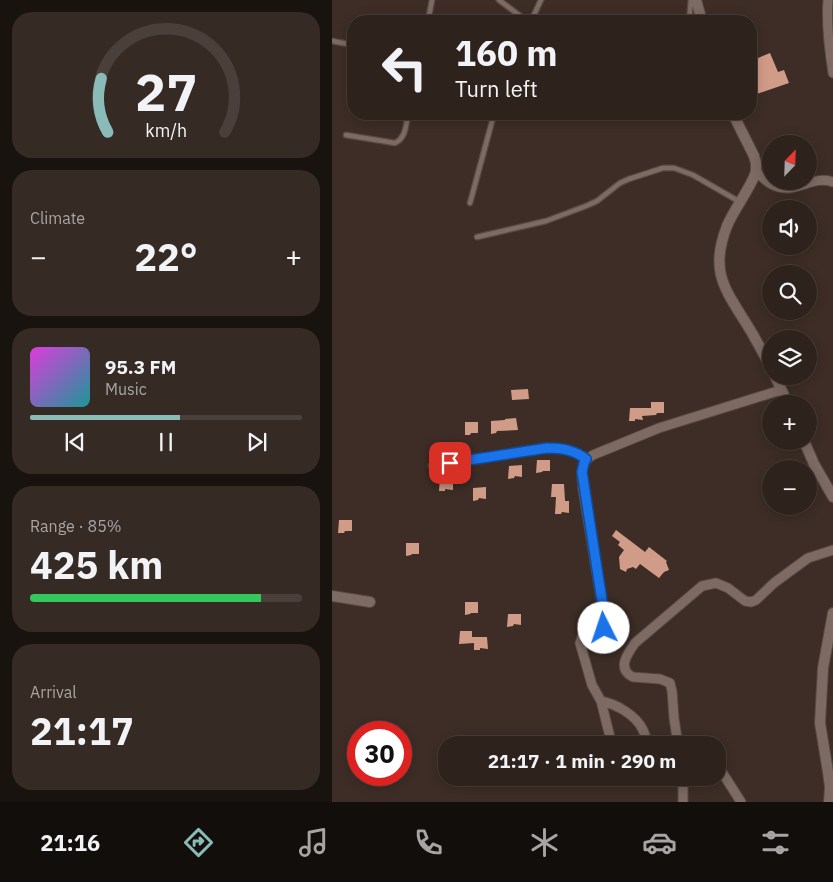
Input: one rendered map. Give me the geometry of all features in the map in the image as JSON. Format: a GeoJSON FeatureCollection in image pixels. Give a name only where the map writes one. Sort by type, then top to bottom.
{"type":"FeatureCollection","features":[{"type":"Feature","properties":{"kind":"street"},"geometry":{"type":"LineString","coordinates":[[696,0],[700,15]]}},
{"type":"Feature","properties":{"kind":"street"},"geometry":{"type":"LineString","coordinates":[[828,0],[827,27],[832,73]]}},
{"type":"Feature","properties":{"kind":"street"},"geometry":{"type":"LineString","coordinates":[[735,120],[754,156],[756,172],[728,224],[720,250],[720,269],[727,291],[762,351]]}},
{"type":"Feature","properties":{"kind":"street"},"geometry":{"type":"LineString","coordinates":[[756,172],[770,183],[787,188],[797,188],[818,180],[826,179],[832,182]]}},
{"type":"Feature","properties":{"kind":"street"},"geometry":{"type":"LineString","coordinates":[[780,385],[784,395]]}},
{"type":"Feature","properties":{"kind":"street"},"geometry":{"type":"LineString","coordinates":[[610,736],[601,701],[592,685],[580,643],[584,635],[604,628],[605,623],[583,490],[582,472],[584,463],[586,459],[594,455],[652,431],[782,390]]}},
{"type":"Feature","properties":{"kind":"street"},"geometry":{"type":"LineString","coordinates":[[808,450],[832,497]]}},
{"type":"Feature","properties":{"kind":"street"},"geometry":{"type":"LineString","coordinates":[[677,736],[670,683],[660,679],[632,677],[626,671],[624,662],[635,643],[702,586],[716,583],[728,588],[745,601],[751,602],[760,597],[774,583],[808,558],[832,550]]}},
{"type":"Feature","properties":{"kind":"street"},"geometry":{"type":"LineString","coordinates":[[332,596],[370,602]]}},
{"type":"Feature","properties":{"kind":"street"},"geometry":{"type":"LineString","coordinates":[[829,802],[831,787],[820,724],[823,668],[832,613]]}},
{"type":"Feature","properties":{"kind":"street"},"geometry":{"type":"LineString","coordinates":[[601,701],[616,705],[625,711],[638,722],[645,736]]}},
{"type":"Feature","properties":{"kind":"street"},"geometry":{"type":"LineString","coordinates":[[726,778],[741,802]]}},
{"type":"Feature","properties":{"kind":"street"},"geometry":{"type":"LineString","coordinates":[[683,786],[684,802]]}},
{"type":"Feature","properties":{"kind":"lane"},"geometry":{"type":"LineString","coordinates":[[429,15],[432,0]]}},
{"type":"Feature","properties":{"kind":"lane"},"geometry":{"type":"LineString","coordinates":[[499,0],[519,15]]}},
{"type":"Feature","properties":{"kind":"lane"},"geometry":{"type":"LineString","coordinates":[[534,15],[541,0]]}},
{"type":"Feature","properties":{"kind":"lane"},"geometry":{"type":"LineString","coordinates":[[690,15],[691,0]]}},
{"type":"Feature","properties":{"kind":"lane"},"geometry":{"type":"LineString","coordinates":[[332,41],[347,44]]}},
{"type":"Feature","properties":{"kind":"lane"},"geometry":{"type":"LineString","coordinates":[[346,135],[395,143],[402,137],[406,120]]}},
{"type":"Feature","properties":{"kind":"lane"},"geometry":{"type":"LineString","coordinates":[[470,203],[492,120]]}},
{"type":"Feature","properties":{"kind":"lane"},"geometry":{"type":"LineString","coordinates":[[477,237],[546,221],[597,201],[620,183],[663,168],[674,168],[693,175],[740,202]]}},
{"type":"Feature","properties":{"kind":"lane"},"geometry":{"type":"LineString","coordinates":[[431,466],[547,448],[571,450],[586,459]]}},
{"type":"Feature","properties":{"kind":"building"},"geometry":{"type":"Polygon","coordinates":[[[770,53],[778,72],[784,70],[789,83],[757,94],[757,58],[770,53]]]}},
{"type":"Feature","properties":{"kind":"building"},"geometry":{"type":"Polygon","coordinates":[[[528,389],[529,399],[512,400],[511,390],[528,389]]]}},
{"type":"Feature","properties":{"kind":"building"},"geometry":{"type":"Polygon","coordinates":[[[651,402],[664,402],[664,413],[642,416],[643,420],[635,419],[635,421],[629,421],[630,408],[651,408],[651,402]]]}},
{"type":"Feature","properties":{"kind":"building"},"geometry":{"type":"Polygon","coordinates":[[[516,418],[518,430],[497,431],[491,434],[491,421],[516,418]]]}},
{"type":"Feature","properties":{"kind":"building"},"geometry":{"type":"Polygon","coordinates":[[[465,422],[478,422],[478,433],[465,435],[465,422]]]}},
{"type":"Feature","properties":{"kind":"building"},"geometry":{"type":"Polygon","coordinates":[[[537,460],[550,460],[550,471],[536,473],[537,460]]]}},
{"type":"Feature","properties":{"kind":"building"},"geometry":{"type":"Polygon","coordinates":[[[522,465],[522,477],[515,476],[508,479],[509,466],[522,465]]]}},
{"type":"Feature","properties":{"kind":"building"},"geometry":{"type":"Polygon","coordinates":[[[440,478],[453,478],[453,490],[445,489],[445,491],[439,491],[440,478]]]}},
{"type":"Feature","properties":{"kind":"building"},"geometry":{"type":"Polygon","coordinates":[[[552,484],[564,484],[565,501],[569,501],[569,513],[555,514],[556,497],[551,497],[552,484]]]}},
{"type":"Feature","properties":{"kind":"building"},"geometry":{"type":"Polygon","coordinates":[[[486,487],[486,499],[479,498],[473,501],[473,488],[486,487]]]}},
{"type":"Feature","properties":{"kind":"building"},"geometry":{"type":"Polygon","coordinates":[[[339,520],[352,520],[352,531],[338,533],[339,520]]]}},
{"type":"Feature","properties":{"kind":"building"},"geometry":{"type":"Polygon","coordinates":[[[616,530],[645,552],[649,547],[667,561],[669,570],[664,572],[659,578],[640,564],[636,569],[633,567],[627,569],[626,572],[620,569],[619,557],[624,550],[618,545],[620,542],[612,536],[616,530]]]}},
{"type":"Feature","properties":{"kind":"building"},"geometry":{"type":"Polygon","coordinates":[[[406,543],[419,543],[419,554],[406,556],[406,543]]]}},
{"type":"Feature","properties":{"kind":"building"},"geometry":{"type":"Polygon","coordinates":[[[465,602],[478,602],[478,613],[465,615],[465,602]]]}},
{"type":"Feature","properties":{"kind":"building"},"geometry":{"type":"Polygon","coordinates":[[[508,614],[521,614],[521,625],[514,624],[507,627],[508,614]]]}},
{"type":"Feature","properties":{"kind":"building"},"geometry":{"type":"Polygon","coordinates":[[[460,631],[472,631],[472,637],[487,637],[488,649],[480,648],[480,650],[474,650],[474,643],[459,644],[460,631]]]}},
{"type":"Feature","properties":{"kind":"route"},"geometry":{"type":"LineString","coordinates":[[450,463],[547,448],[571,450],[586,459],[582,472],[583,490],[605,620],[604,628]]}}]}
